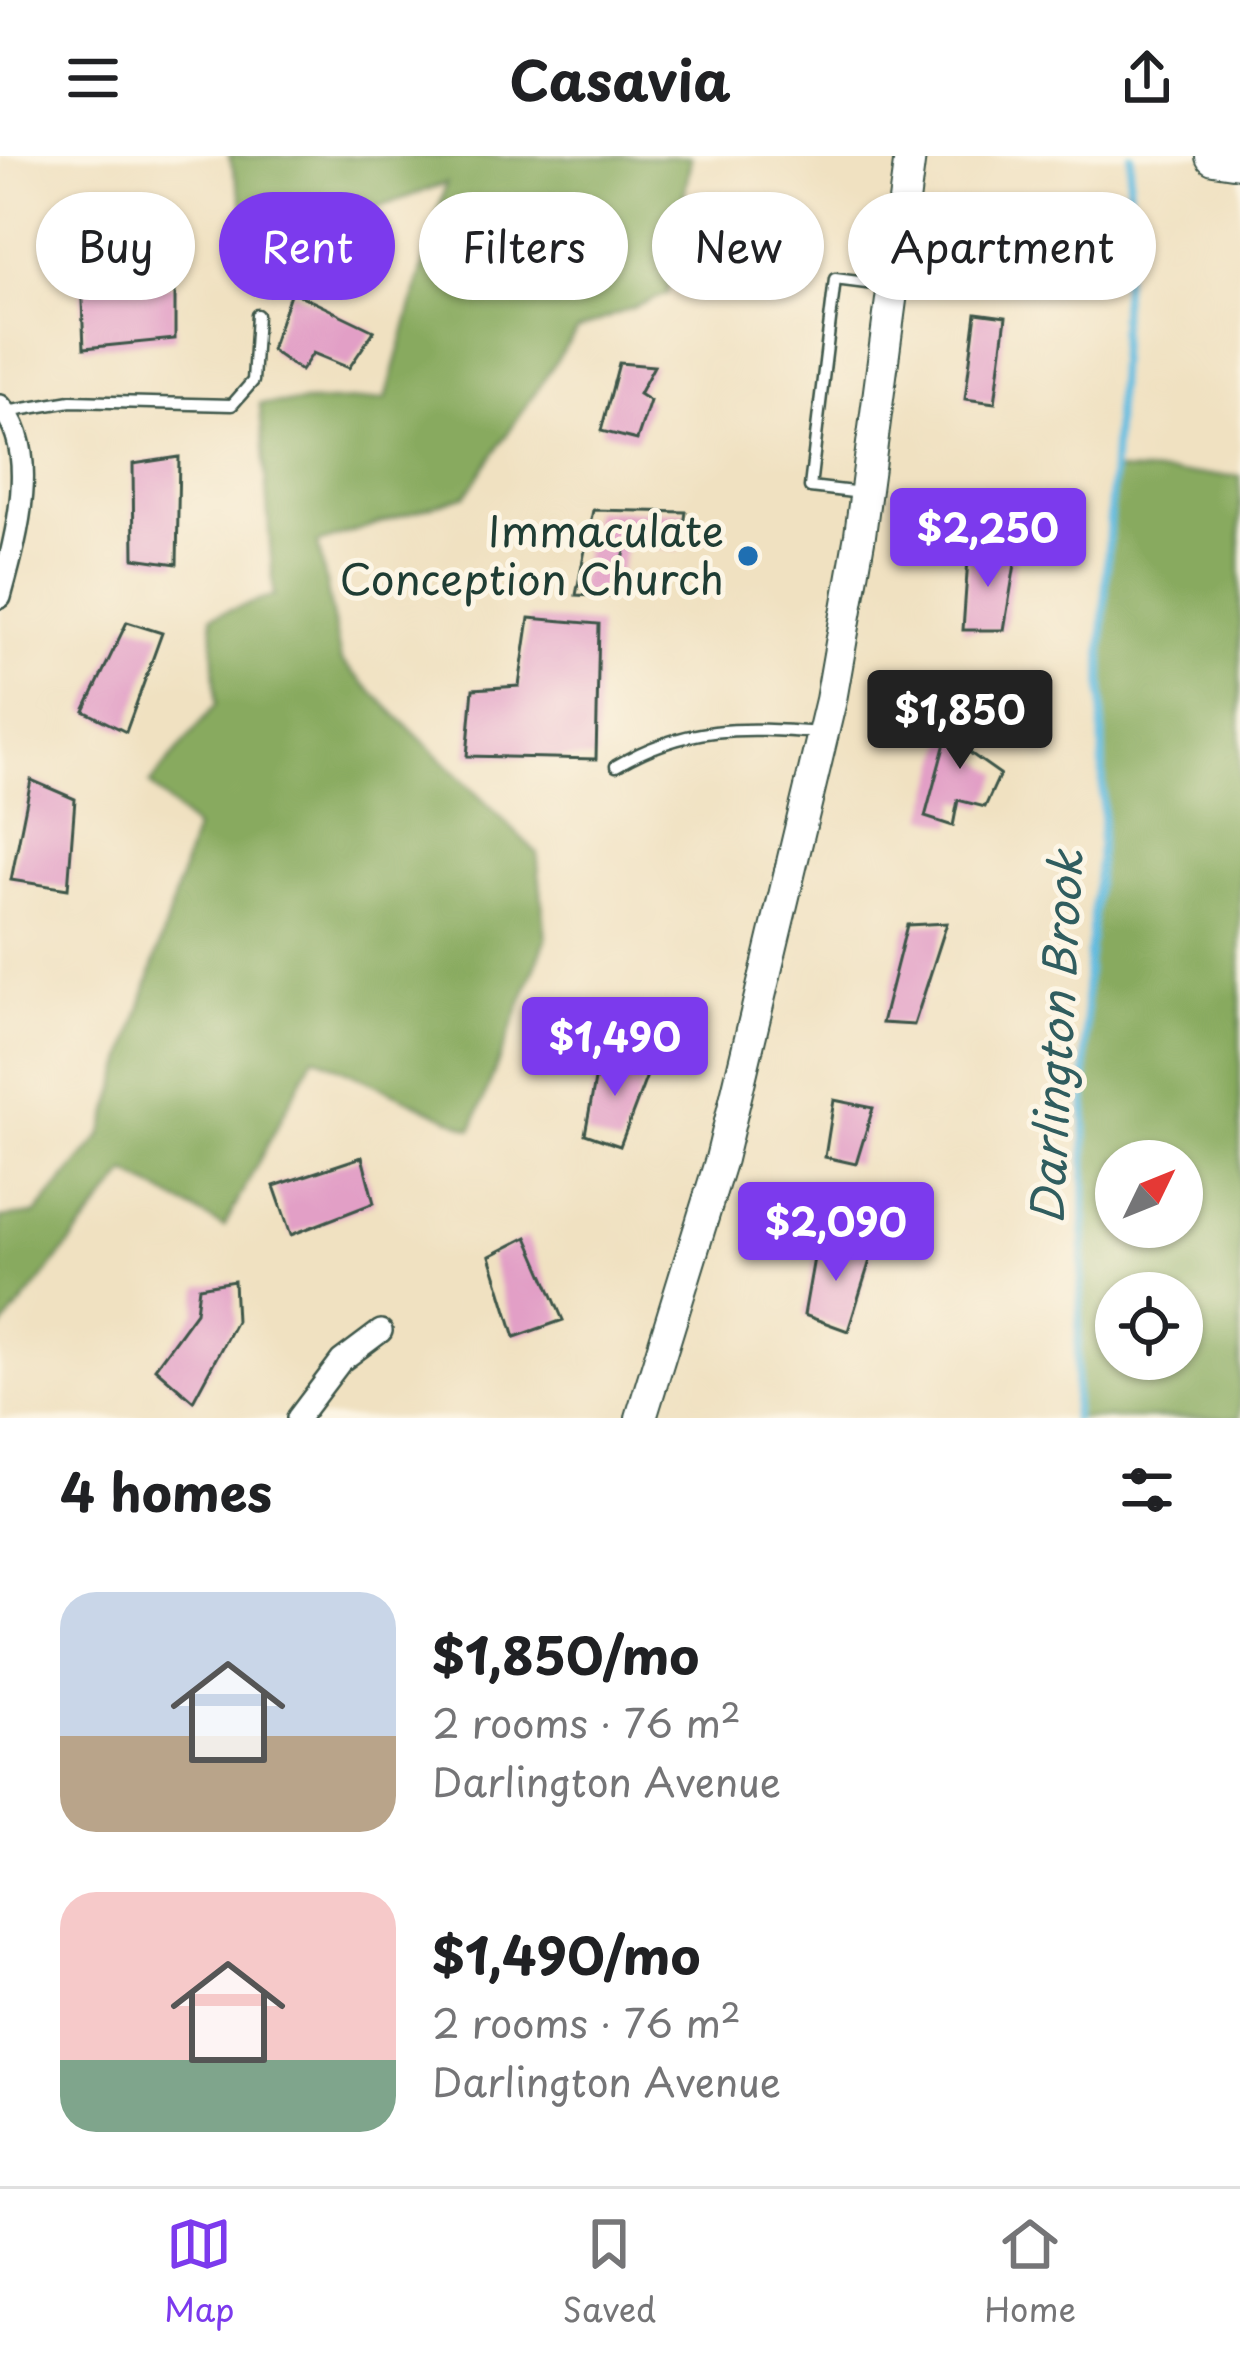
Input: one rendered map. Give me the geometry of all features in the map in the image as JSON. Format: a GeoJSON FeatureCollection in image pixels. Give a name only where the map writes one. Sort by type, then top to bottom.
{"type":"FeatureCollection","features":[{"type":"Feature","properties":{"kind":"main road"},"geometry":{"type":"LineString","coordinates":[[905,192],[910,156]]}},
{"type":"Feature","properties":{"kind":"main road"},"geometry":{"type":"LineString","coordinates":[[1214,156],[1240,160]]}},
{"type":"Feature","properties":{"kind":"main road"},"geometry":{"type":"LineString","coordinates":[[641,1418],[721,1160],[824,734],[866,494],[891,300]]}},
{"type":"Feature","properties":{"kind":"street"},"geometry":{"type":"LineString","coordinates":[[0,597],[22,458],[18,424],[3,409]]}},
{"type":"Feature","properties":{"kind":"street"},"geometry":{"type":"LineString","coordinates":[[298,1418],[341,1360],[381,1331]]}},
{"type":"Feature","properties":{"kind":"lane"},"geometry":{"type":"LineString","coordinates":[[848,281],[835,279],[810,488],[866,494]]}},
{"type":"Feature","properties":{"kind":"lane"},"geometry":{"type":"LineString","coordinates":[[3,409],[71,401],[232,405],[249,392],[253,381],[257,315]]}},
{"type":"Feature","properties":{"kind":"lane"},"geometry":{"type":"LineString","coordinates":[[616,766],[660,740],[755,728],[824,734]]}},
{"type":"Feature","properties":{"kind":"green space"},"geometry":{"type":"Polygon","coordinates":[[[229,156],[691,157],[685,192],[652,192],[652,300],[577,330],[466,495],[318,543],[341,661],[537,853],[546,939],[472,1129],[314,1056],[224,1227],[127,1173],[0,1331],[0,1218],[36,1214],[102,1135],[195,829],[150,784],[216,704],[212,616],[274,596],[260,404],[386,399],[419,280],[419,300],[628,300],[628,192],[444,192],[446,183],[395,201],[395,192],[240,192],[229,156]]]}},
{"type":"Feature","properties":{"kind":"green space"},"geometry":{"type":"Polygon","coordinates":[[[1115,471],[1240,476],[1240,1418],[1074,1418],[1085,1221],[1086,984],[1103,821],[1102,650],[1115,471]]]}},
{"type":"Feature","properties":{"kind":"building"},"geometry":{"type":"Polygon","coordinates":[[[82,300],[175,300],[175,339],[84,348],[82,300]]]}},
{"type":"Feature","properties":{"kind":"building"},"geometry":{"type":"Polygon","coordinates":[[[288,300],[310,300],[374,331],[349,368],[313,353],[301,371],[271,350],[288,300]]]}},
{"type":"Feature","properties":{"kind":"building"},"geometry":{"type":"Polygon","coordinates":[[[976,313],[1006,317],[995,403],[965,399],[976,313]]]}},
{"type":"Feature","properties":{"kind":"building"},"geometry":{"type":"Polygon","coordinates":[[[619,363],[654,366],[639,394],[650,401],[637,440],[601,431],[619,363]]]}},
{"type":"Feature","properties":{"kind":"building"},"geometry":{"type":"Polygon","coordinates":[[[179,457],[177,564],[134,558],[133,464],[179,457]]]}},
{"type":"Feature","properties":{"kind":"building"},"geometry":{"type":"Polygon","coordinates":[[[593,510],[686,512],[680,551],[627,543],[614,597],[576,595],[593,510]]]}},
{"type":"Feature","properties":{"kind":"building"},"geometry":{"type":"Polygon","coordinates":[[[969,545],[1016,558],[1004,630],[963,630],[969,545]]]}},
{"type":"Feature","properties":{"kind":"building"},"geometry":{"type":"Polygon","coordinates":[[[529,618],[599,624],[596,759],[467,756],[473,689],[519,686],[529,618]]]}},
{"type":"Feature","properties":{"kind":"building"},"geometry":{"type":"Polygon","coordinates":[[[127,622],[162,633],[126,732],[84,711],[127,622]]]}},
{"type":"Feature","properties":{"kind":"building"},"geometry":{"type":"Polygon","coordinates":[[[955,706],[980,723],[970,753],[1000,774],[985,807],[958,800],[953,826],[925,817],[955,706]]]}},
{"type":"Feature","properties":{"kind":"building"},"geometry":{"type":"Polygon","coordinates":[[[31,780],[75,799],[68,889],[11,880],[31,780]]]}},
{"type":"Feature","properties":{"kind":"building"},"geometry":{"type":"Polygon","coordinates":[[[947,923],[914,1025],[882,1023],[907,925],[947,923]]]}},
{"type":"Feature","properties":{"kind":"building"},"geometry":{"type":"Polygon","coordinates":[[[599,1059],[651,1065],[620,1146],[585,1134],[599,1059]]]}},
{"type":"Feature","properties":{"kind":"building"},"geometry":{"type":"Polygon","coordinates":[[[834,1100],[873,1108],[856,1164],[825,1157],[834,1100]]]}},
{"type":"Feature","properties":{"kind":"building"},"geometry":{"type":"Polygon","coordinates":[[[362,1157],[374,1203],[291,1235],[274,1186],[362,1157]]]}},
{"type":"Feature","properties":{"kind":"building"},"geometry":{"type":"Polygon","coordinates":[[[527,1237],[563,1320],[515,1337],[490,1256],[527,1237]]]}},
{"type":"Feature","properties":{"kind":"building"},"geometry":{"type":"Polygon","coordinates":[[[817,1241],[872,1254],[848,1331],[804,1315],[817,1241]]]}},
{"type":"Feature","properties":{"kind":"building"},"geometry":{"type":"Polygon","coordinates":[[[234,1281],[236,1321],[193,1401],[155,1368],[196,1312],[199,1287],[234,1281]]]}},
{"type":"Feature","properties":{"kind":"waterway","name":"Darlington Brook"},"geometry":{"type":"LineString","coordinates":[[1074,1418],[1085,1221],[1086,984],[1103,821],[1102,650],[1131,156]]}},
{"type":"Feature","properties":{"kind":"place","name":"Immaculate Conception Church"},"geometry":{"type":"Point","coordinates":[748,556]}}]}
